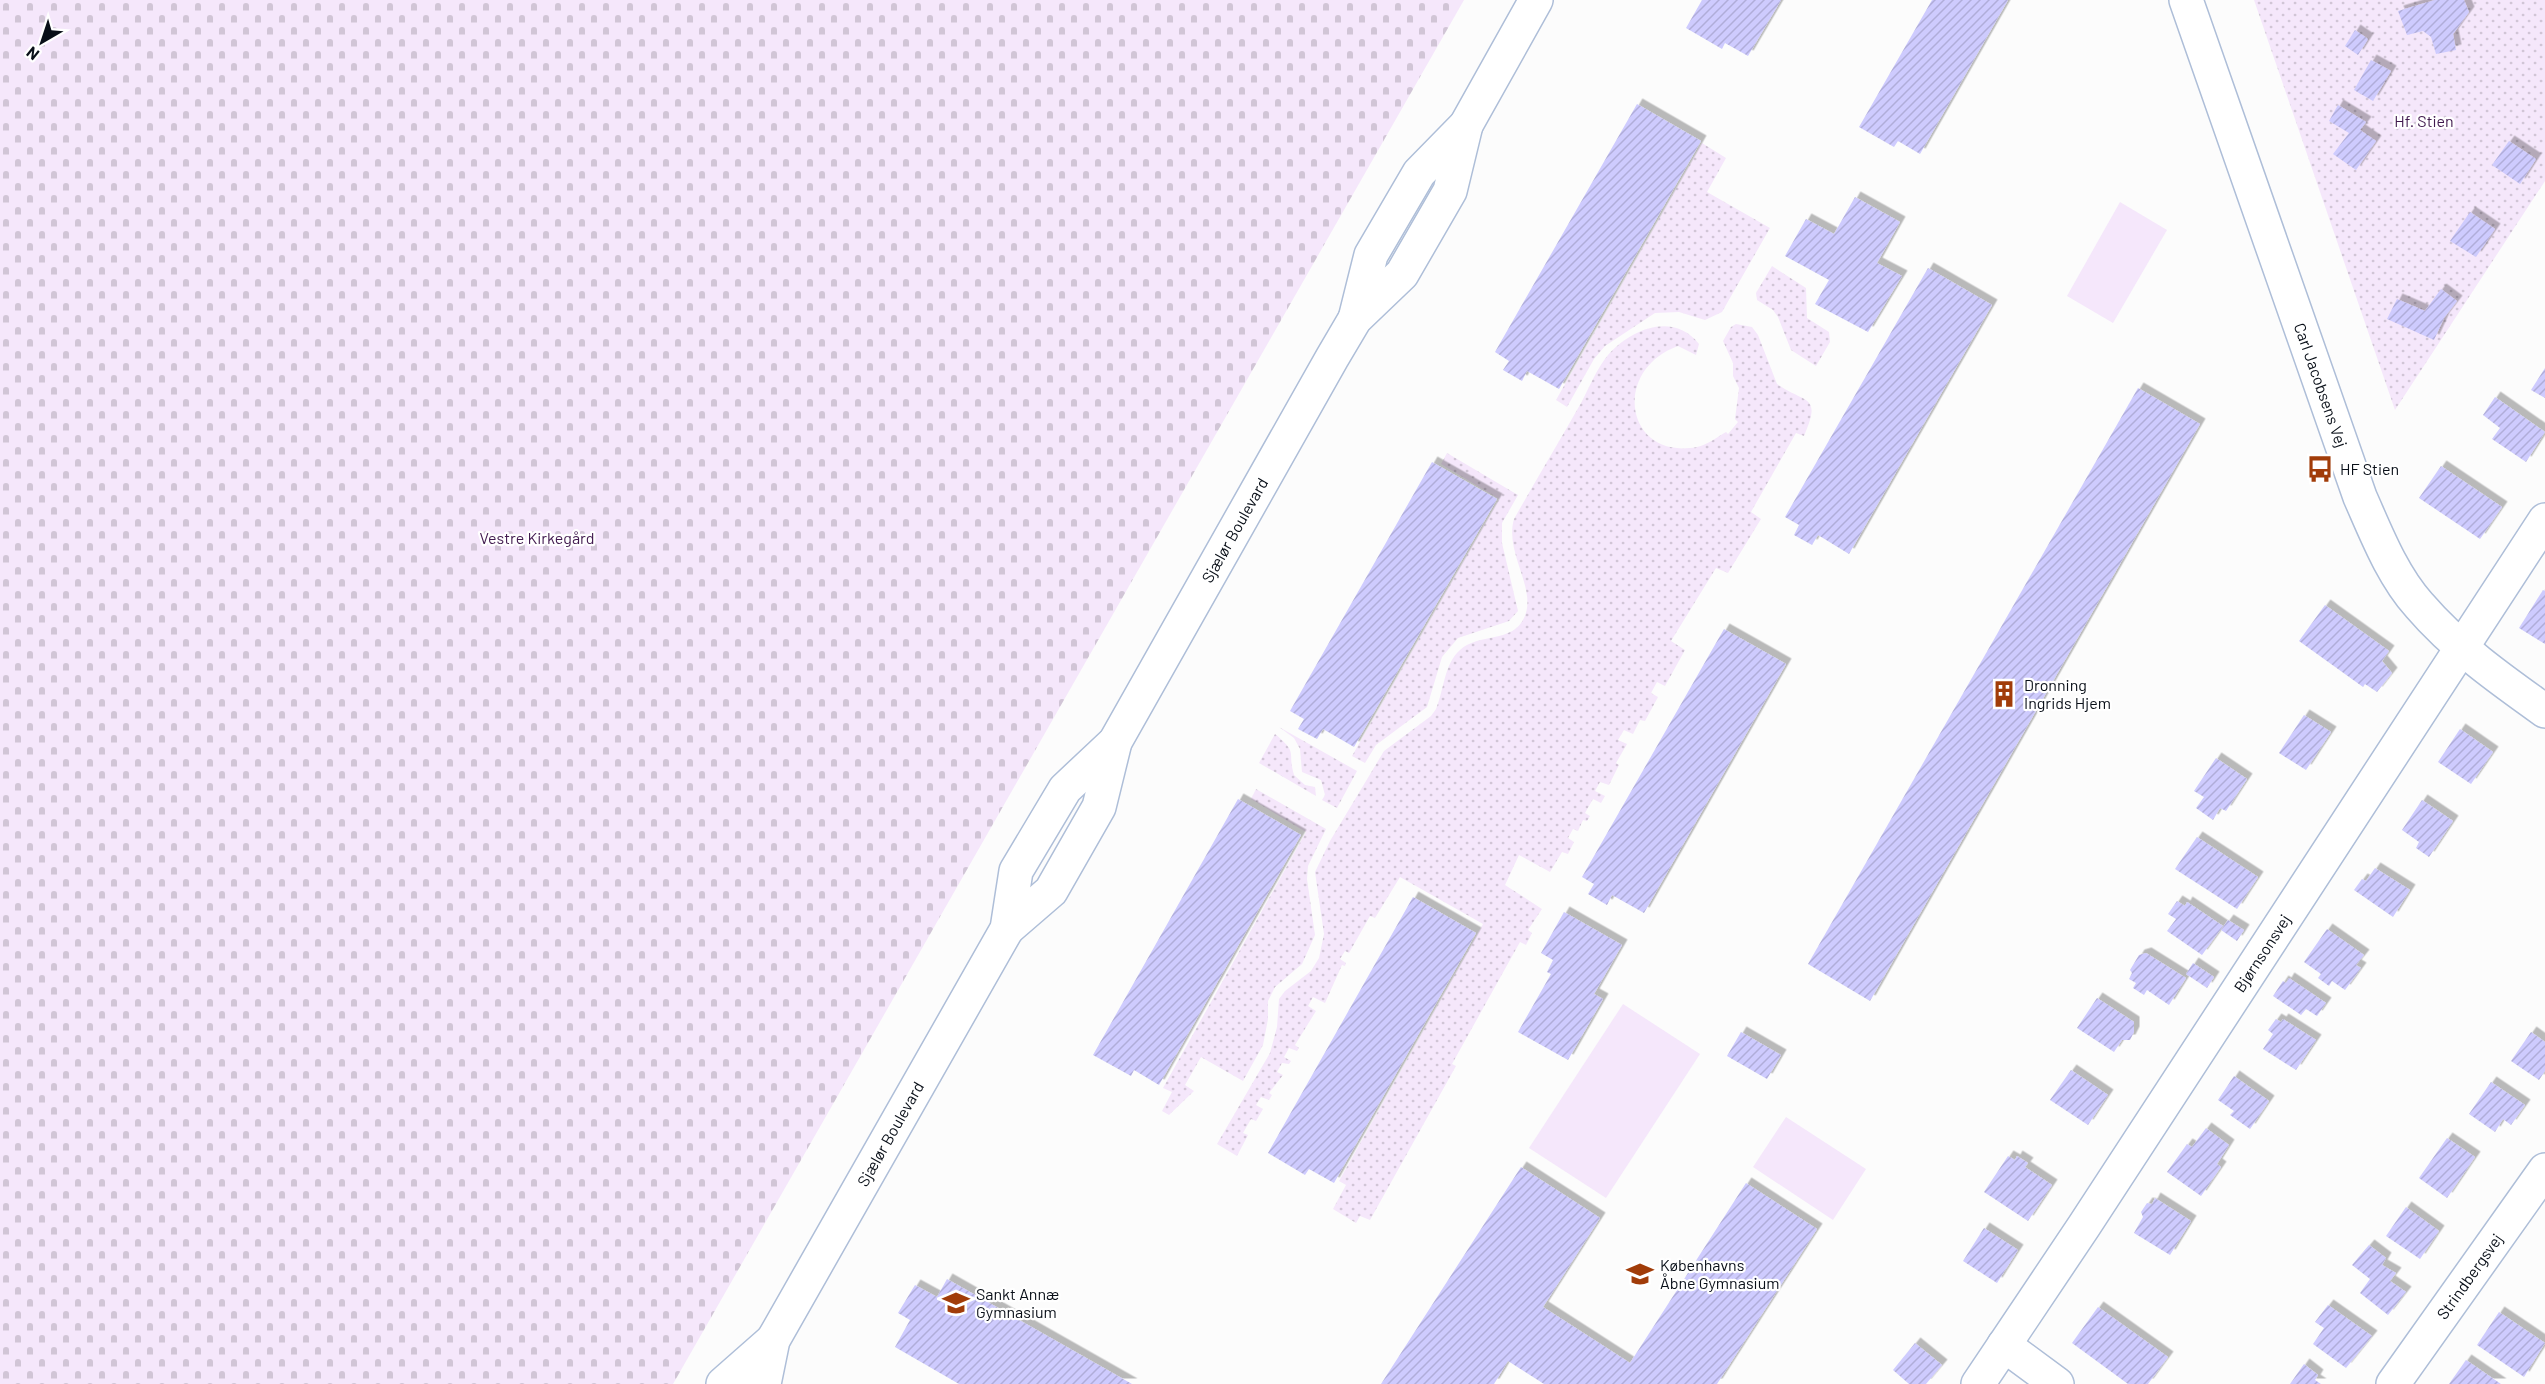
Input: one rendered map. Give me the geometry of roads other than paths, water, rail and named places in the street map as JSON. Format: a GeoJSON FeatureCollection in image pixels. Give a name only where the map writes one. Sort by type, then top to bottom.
{"type":"FeatureCollection","features":[{"type":"Feature","properties":{"kind":"street","name":"Sjælør Boulevard"},"geometry":{"type":"LineString","coordinates":[[764,1384],[773,1340],[1006,929],[1051,891],[1057,881],[1099,807],[1115,742],[1355,320],[1402,274],[1450,191],[1466,125],[1536,0]]}},
{"type":"Feature","properties":{"kind":"street","name":"Carl Jacobsens Vej"},"geometry":{"type":"LineString","coordinates":[[2186,0],[2360,497],[2381,544],[2418,603],[2460,647],[2545,711]]}},
{"type":"Feature","properties":{"kind":"street","name":"Bjørnsonsvej"},"geometry":{"type":"LineString","coordinates":[[1978,1384],[2085,1226],[2460,647],[2545,520]]}},
{"type":"Feature","properties":{"kind":"street","name":"Strindbergsvej"},"geometry":{"type":"LineString","coordinates":[[2393,1384],[2545,1170]]}},
{"type":"Feature","properties":{"kind":"street","name":"Sjælør Boulevard"},"geometry":{"type":"LineString","coordinates":[[723,1384],[773,1340]]}},
{"type":"Feature","properties":{"kind":"street"},"geometry":{"type":"LineString","coordinates":[[2004,1346],[2057,1384]]}},
{"type":"Feature","properties":{"kind":"place","name":"HF Stien"},"geometry":{"type":"Point","coordinates":[2320,469]}},
{"type":"Feature","properties":{"kind":"place","name":"Dronning Ingrids Hjem"},"geometry":{"type":"Point","coordinates":[2004,694]}},
{"type":"Feature","properties":{"kind":"place","name":"Københavns Åbne Gymnasium"},"geometry":{"type":"Point","coordinates":[1640,1274]}},
{"type":"Feature","properties":{"kind":"place","name":"Sankt Annæ Gymnasium"},"geometry":{"type":"Point","coordinates":[956,1303]}},
{"type":"Feature","properties":{"kind":"park label","name":"Hf. Stien"},"geometry":{"type":"Point","coordinates":[2424,121]}},
{"type":"Feature","properties":{"kind":"park label","name":"Vestre Kirkegård"},"geometry":{"type":"Point","coordinates":[537,538]}}]}
